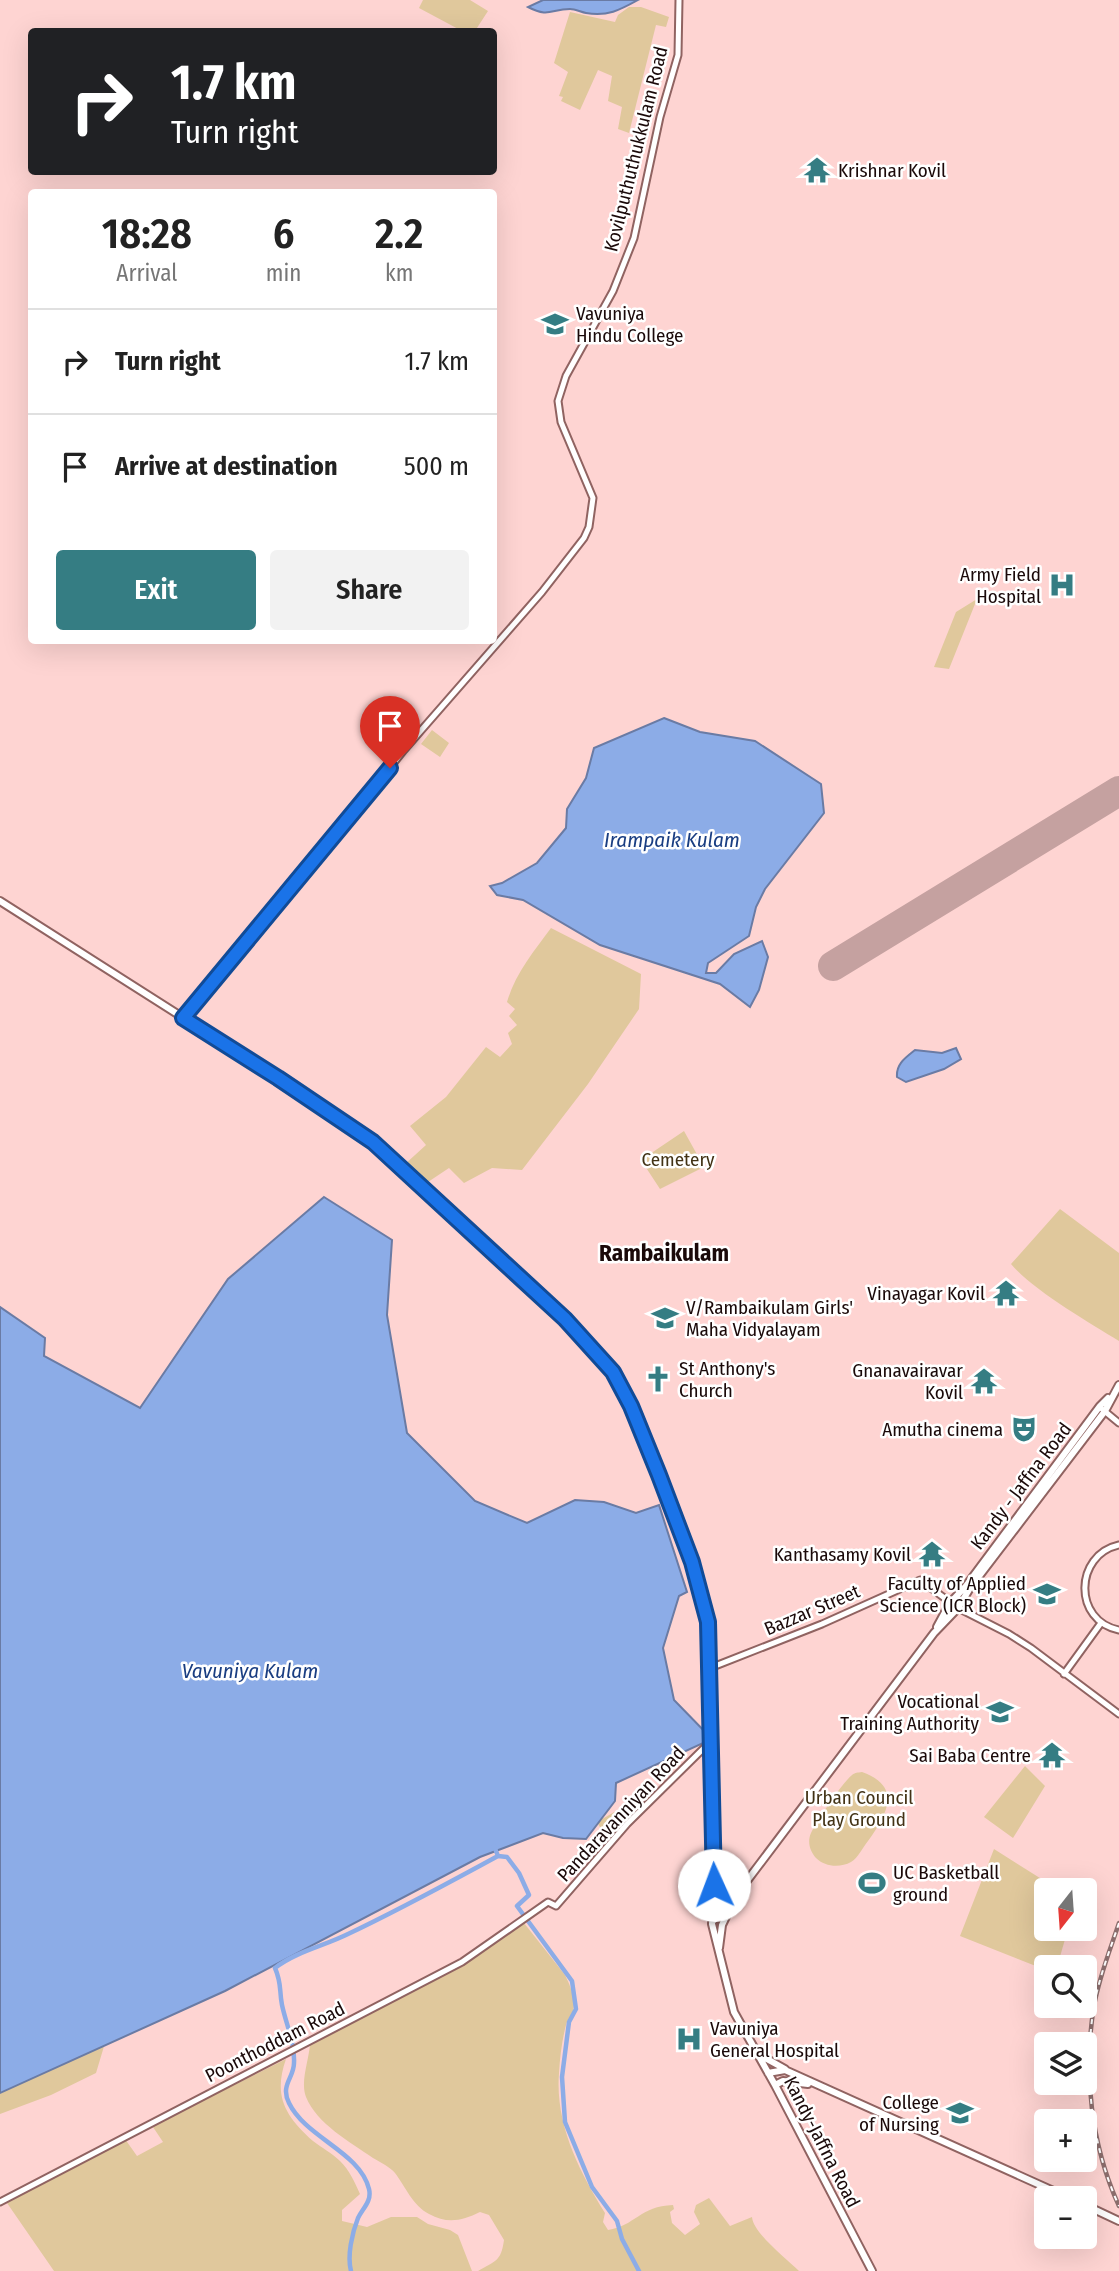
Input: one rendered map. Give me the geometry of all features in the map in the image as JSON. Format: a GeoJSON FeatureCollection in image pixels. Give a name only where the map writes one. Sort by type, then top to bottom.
{"type":"FeatureCollection","features":[{"type":"Feature","properties":{"kind":"highway"},"geometry":{"type":"LineString","coordinates":[[0,901],[278,1078],[373,1142],[565,1319],[613,1372],[631,1406],[692,1562],[708,1622],[714,1885],[722,1925],[713,1932]]}},
{"type":"Feature","properties":{"kind":"highway","name":"Kandy - Jaffna Road"},"geometry":{"type":"LineString","coordinates":[[712,1922],[732,1900],[934,1633],[958,1608],[1003,1542],[1119,1385]]}},
{"type":"Feature","properties":{"kind":"highway","name":"Kandy - Jaffna Road"},"geometry":{"type":"LineString","coordinates":[[934,1633],[950,1603],[1003,1542]]}},
{"type":"Feature","properties":{"kind":"highway","name":"Kandy-Jaffna Road"},"geometry":{"type":"LineString","coordinates":[[714,1885],[713,1932],[734,2012],[872,2271]]}},
{"type":"Feature","properties":{"kind":"highway"},"geometry":{"type":"LineString","coordinates":[[718,1901],[732,1900]]}},
{"type":"Feature","properties":{"kind":"highway","name":"Kandy - Jaffna Road"},"geometry":{"type":"LineString","coordinates":[[722,1925],[732,1900]]}},
{"type":"Feature","properties":{"kind":"highway","name":"Kandy-Jaffna Road"},"geometry":{"type":"LineString","coordinates":[[718,1950],[722,1925]]}},
{"type":"Feature","properties":{"kind":"highway"},"geometry":{"type":"LineString","coordinates":[[756,2053],[816,2085],[1042,2186]]}},
{"type":"Feature","properties":{"kind":"highway"},"geometry":{"type":"LineString","coordinates":[[768,2073],[785,2070],[799,2076]]}},
{"type":"Feature","properties":{"kind":"highway"},"geometry":{"type":"LineString","coordinates":[[775,2085],[792,2081],[816,2085]]}},
{"type":"Feature","properties":{"kind":"highway"},"geometry":{"type":"LineString","coordinates":[[1097,2211],[1119,2221]]}},
{"type":"Feature","properties":{"kind":"street","name":"Kovilputhuthukkulam Road"},"geometry":{"type":"LineString","coordinates":[[497,644],[542,592],[584,538],[589,527],[593,498],[561,422],[558,401],[566,376],[613,291],[634,238],[660,117],[678,55],[679,0]]}},
{"type":"Feature","properties":{"kind":"street","name":"Kovilputhuthukkulam Road"},"geometry":{"type":"LineString","coordinates":[[183,1018],[404,750],[497,644]]}},
{"type":"Feature","properties":{"kind":"street"},"geometry":{"type":"LineString","coordinates":[[1102,1409],[1119,1423]]}},
{"type":"Feature","properties":{"kind":"street"},"geometry":{"type":"LineString","coordinates":[[1119,1545],[1103,1551],[1093,1561],[1083,1586],[1091,1613],[1101,1623],[1119,1630]]}},
{"type":"Feature","properties":{"kind":"street","name":"Bazzar Street"},"geometry":{"type":"LineString","coordinates":[[710,1668],[920,1580],[958,1608],[1031,1648],[1119,1714]]}},
{"type":"Feature","properties":{"kind":"street"},"geometry":{"type":"LineString","coordinates":[[1063,1674],[1101,1623]]}},
{"type":"Feature","properties":{"kind":"street","name":"Pandaravanniyan Road"},"geometry":{"type":"LineString","coordinates":[[556,1906],[627,1824],[709,1743]]}},
{"type":"Feature","properties":{"kind":"street","name":"Poonthoddam Road"},"geometry":{"type":"LineString","coordinates":[[0,2202],[462,1962],[548,1902],[556,1906]]}},
{"type":"Feature","properties":{"kind":"green space"},"geometry":{"type":"Polygon","coordinates":[[[423,0],[470,0],[488,11],[477,28],[456,28],[419,8],[423,0]]]}},
{"type":"Feature","properties":{"kind":"green space"},"geometry":{"type":"Polygon","coordinates":[[[629,7],[641,7],[669,17],[666,27],[656,25],[629,133],[618,129],[622,107],[608,101],[612,76],[598,70],[580,110],[561,101],[563,97],[559,96],[568,72],[554,63],[570,12],[615,22],[618,15],[629,7]]]}},
{"type":"Feature","properties":{"kind":"green space"},"geometry":{"type":"Polygon","coordinates":[[[977,599],[949,669],[934,667],[956,612],[977,599]]]}},
{"type":"Feature","properties":{"kind":"green space"},"geometry":{"type":"Polygon","coordinates":[[[432,730],[449,743],[440,757],[421,744],[432,730]]]}},
{"type":"Feature","properties":{"kind":"green space"},"geometry":{"type":"Polygon","coordinates":[[[551,928],[641,974],[639,1009],[588,1084],[522,1170],[492,1168],[464,1183],[449,1168],[425,1184],[404,1165],[426,1145],[410,1126],[446,1097],[486,1047],[500,1057],[512,1044],[508,1033],[517,1025],[509,1016],[515,1009],[507,1002],[510,992],[520,972],[551,928]]]}},
{"type":"Feature","properties":{"kind":"green space","name":"Cemetery"},"geometry":{"type":"Polygon","coordinates":[[[684,1131],[704,1167],[660,1189],[641,1160],[684,1131]]]}},
{"type":"Feature","properties":{"kind":"green space"},"geometry":{"type":"Polygon","coordinates":[[[1060,1209],[1119,1253],[1119,1341],[1047,1295],[1011,1264],[1060,1209]]]}},
{"type":"Feature","properties":{"kind":"green space"},"geometry":{"type":"Polygon","coordinates":[[[1025,1766],[1045,1786],[1013,1838],[984,1817],[1025,1766]]]}},
{"type":"Feature","properties":{"kind":"green space","name":"Urban Council Play Ground"},"geometry":{"type":"Polygon","coordinates":[[[862,1772],[883,1785],[888,1802],[885,1811],[875,1831],[854,1860],[837,1866],[828,1865],[816,1858],[811,1849],[811,1833],[848,1779],[855,1773],[862,1772]]]}},
{"type":"Feature","properties":{"kind":"green space"},"geometry":{"type":"Polygon","coordinates":[[[616,1811],[623,1827],[609,1843],[597,1822],[616,1811]]]}},
{"type":"Feature","properties":{"kind":"green space"},"geometry":{"type":"Polygon","coordinates":[[[994,1849],[1040,1878],[1034,1878],[1034,1941],[1065,1941],[1060,1955],[1034,1955],[1034,1965],[960,1936],[994,1849]]]}},
{"type":"Feature","properties":{"kind":"green space"},"geometry":{"type":"Polygon","coordinates":[[[524,1923],[565,1975],[572,1992],[573,2011],[566,2025],[560,2061],[561,2110],[578,2164],[605,2213],[603,2222],[608,2230],[625,2225],[645,2212],[673,2205],[674,2209],[670,2212],[672,2223],[685,2235],[700,2224],[694,2212],[696,2205],[709,2198],[730,2226],[752,2217],[764,2238],[799,2271],[478,2271],[496,2260],[503,2247],[504,2240],[489,2215],[480,2212],[467,2218],[448,2220],[429,2214],[414,2201],[393,2171],[345,2139],[318,2116],[304,2091],[310,2044],[462,1965],[524,1923]]]}},
{"type":"Feature","properties":{"kind":"green space"},"geometry":{"type":"Polygon","coordinates":[[[105,2043],[96,2073],[51,2095],[0,2114],[0,2076],[105,2043]]]}},
{"type":"Feature","properties":{"kind":"green space"},"geometry":{"type":"Polygon","coordinates":[[[286,2059],[282,2072],[281,2095],[289,2114],[313,2141],[334,2155],[343,2165],[352,2176],[360,2194],[342,2210],[342,2221],[367,2227],[391,2217],[417,2217],[458,2235],[472,2271],[54,2271],[7,2203],[125,2139],[137,2156],[163,2142],[153,2127],[156,2124],[286,2059]]]}},
{"type":"Feature","properties":{"kind":"water"},"geometry":{"type":"Polygon","coordinates":[[[543,0],[638,0],[619,10],[600,14],[570,9],[546,12],[528,7],[543,0]]]}},
{"type":"Feature","properties":{"kind":"water","name":"Irampaik Kulam"},"geometry":{"type":"Polygon","coordinates":[[[664,718],[700,732],[755,741],[821,784],[824,813],[765,889],[756,907],[749,936],[708,963],[706,973],[716,973],[734,954],[762,941],[768,957],[759,990],[750,1007],[720,984],[600,945],[523,900],[497,895],[490,886],[502,883],[537,863],[566,828],[567,809],[586,778],[594,748],[664,718]]]}},
{"type":"Feature","properties":{"kind":"water"},"geometry":{"type":"Polygon","coordinates":[[[956,1048],[961,1059],[944,1069],[906,1082],[897,1077],[900,1065],[915,1050],[942,1053],[956,1048]]]}},
{"type":"Feature","properties":{"kind":"water","name":"Vavuniya Kulam"},"geometry":{"type":"Polygon","coordinates":[[[324,1197],[392,1240],[387,1315],[407,1433],[475,1501],[527,1523],[575,1500],[604,1502],[636,1513],[659,1505],[687,1592],[679,1596],[663,1648],[674,1700],[712,1739],[616,1783],[615,1801],[586,1839],[563,1838],[543,1833],[480,1857],[225,1991],[0,2093],[0,1307],[45,1338],[44,1356],[140,1408],[228,1279],[324,1197]]]}},
{"type":"Feature","properties":{"kind":"waterway"},"geometry":{"type":"LineString","coordinates":[[351,2271],[352,2237],[358,2218],[368,2201],[369,2189],[364,2176],[355,2165],[307,2126],[289,2103],[286,2091],[294,2056],[275,1968],[291,1958],[386,1915],[498,1856],[494,1846]]}},
{"type":"Feature","properties":{"kind":"waterway"},"geometry":{"type":"LineString","coordinates":[[498,1856],[507,1857],[519,1873],[529,1895],[517,1906],[572,1981],[576,2009],[569,2022],[562,2077],[565,2122],[592,2187],[617,2221],[622,2239],[639,2271]]}},
{"type":"Feature","properties":{"kind":"runway"},"geometry":{"type":"LineString","coordinates":[[833,966],[1119,791]]}},
{"type":"Feature","properties":{"kind":"railway"},"geometry":{"type":"LineString","coordinates":[[1119,1923],[1096,1995],[1089,2057],[1096,2133],[1109,2183],[1119,2206]]}},
{"type":"Feature","properties":{"kind":"place","name":"Krishnar Kovil"},"geometry":{"type":"Point","coordinates":[817,170]}},
{"type":"Feature","properties":{"kind":"place","name":"Vavuniya Hindu College"},"geometry":{"type":"Point","coordinates":[555,324]}},
{"type":"Feature","properties":{"kind":"place","name":"Army Field Hospital"},"geometry":{"type":"Point","coordinates":[1062,585]}},
{"type":"Feature","properties":{"kind":"place","name":"Vinayagar Kovil"},"geometry":{"type":"Point","coordinates":[1006,1293]}},
{"type":"Feature","properties":{"kind":"place","name":"V/Rambaikulam Girls' Maha Vidyalayam"},"geometry":{"type":"Point","coordinates":[665,1318]}},
{"type":"Feature","properties":{"kind":"place","name":"St Anthony's Church"},"geometry":{"type":"Point","coordinates":[658,1379]}},
{"type":"Feature","properties":{"kind":"place","name":"Gnanavairavar Kovil"},"geometry":{"type":"Point","coordinates":[984,1381]}},
{"type":"Feature","properties":{"kind":"place","name":"Amutha cinema"},"geometry":{"type":"Point","coordinates":[1024,1429]}},
{"type":"Feature","properties":{"kind":"place","name":"Kanthasamy Kovil"},"geometry":{"type":"Point","coordinates":[932,1554]}},
{"type":"Feature","properties":{"kind":"place","name":"Faculty of Applied Science (ICR Block)"},"geometry":{"type":"Point","coordinates":[1047,1594]}},
{"type":"Feature","properties":{"kind":"place","name":"Vocational Training Authority"},"geometry":{"type":"Point","coordinates":[1000,1712]}},
{"type":"Feature","properties":{"kind":"place","name":"Sai Baba Centre"},"geometry":{"type":"Point","coordinates":[1052,1755]}},
{"type":"Feature","properties":{"kind":"place","name":"UC Basketball ground"},"geometry":{"type":"Point","coordinates":[872,1883]}},
{"type":"Feature","properties":{"kind":"place","name":"Vavuniya General Hospital"},"geometry":{"type":"Point","coordinates":[689,2039]}},
{"type":"Feature","properties":{"kind":"place","name":"College of Nursing"},"geometry":{"type":"Point","coordinates":[960,2113]}},
{"type":"Feature","properties":{"kind":"district","name":"Rambaikulam"},"geometry":{"type":"Point","coordinates":[664,1253]}},
{"type":"Feature","properties":{"kind":"route"},"geometry":{"type":"LineString","coordinates":[[390,768],[183,1018],[373,1142],[565,1319],[613,1372],[631,1406],[659,1475],[692,1562],[708,1622],[714,1885]]}}]}
